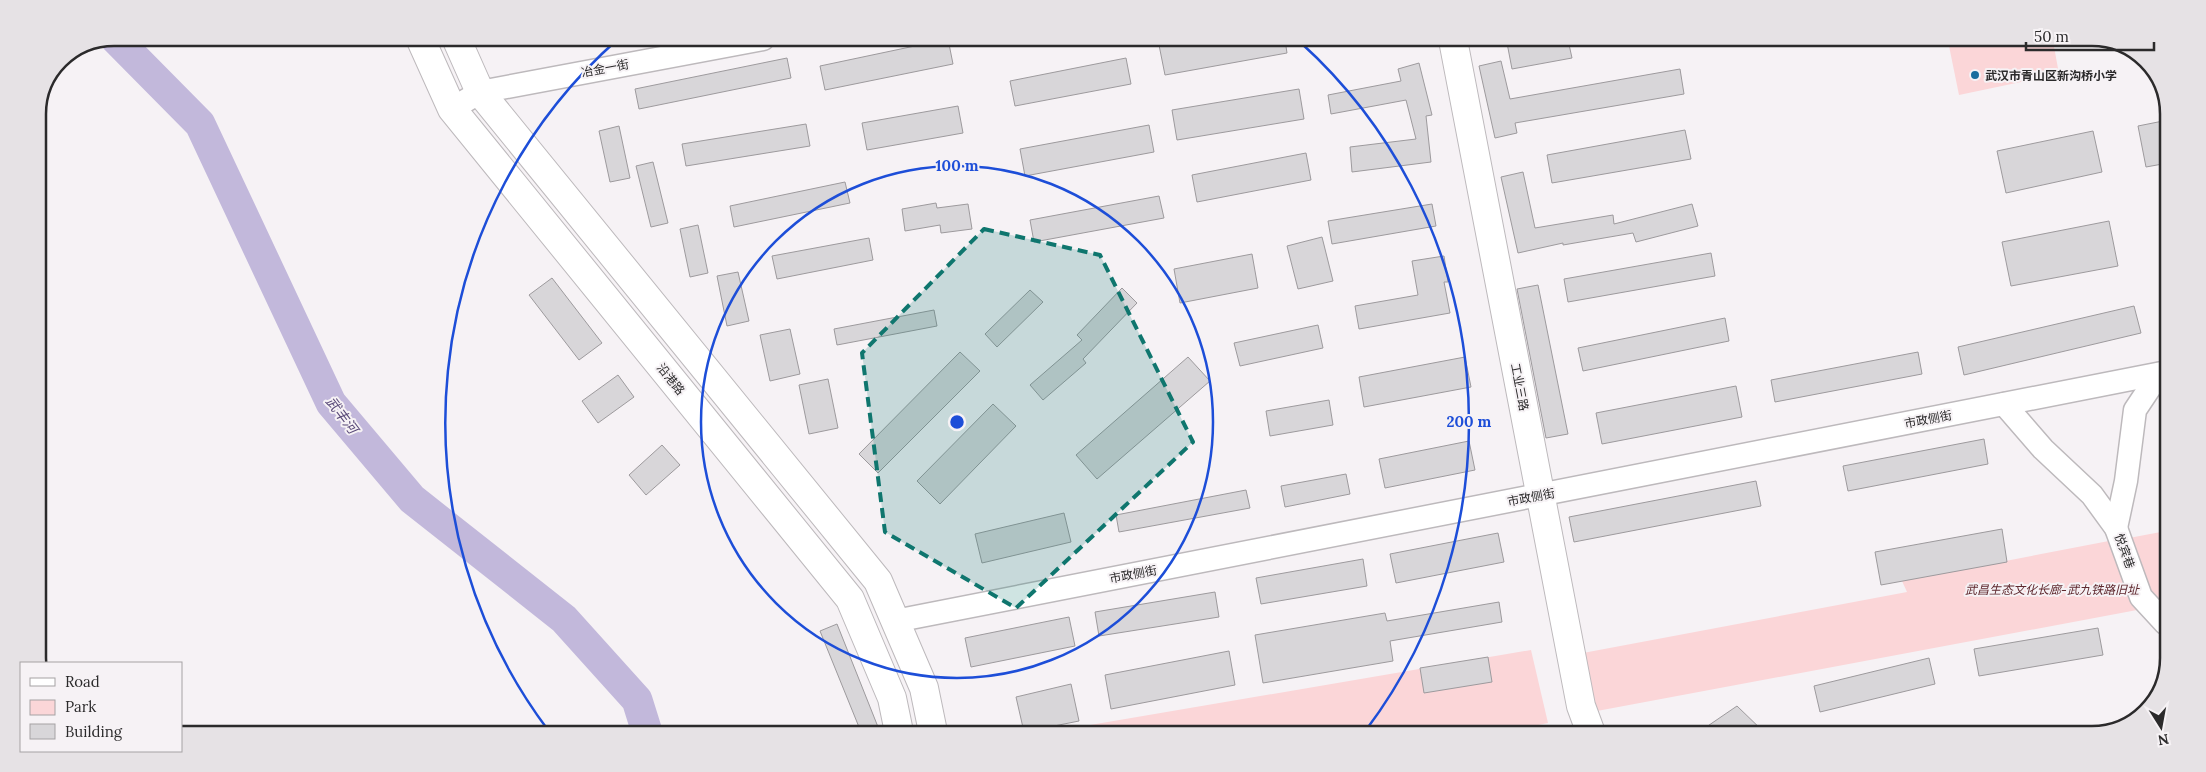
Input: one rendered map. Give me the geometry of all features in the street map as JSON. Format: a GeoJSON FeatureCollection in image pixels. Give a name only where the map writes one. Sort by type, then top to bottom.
{"type":"FeatureCollection","features":[{"type":"Feature","properties":{"kind":"main road","name":"沿港路"},"geometry":{"type":"LineString","coordinates":[[424,46],[452,109],[850,598],[892,698],[898,726]]}},
{"type":"Feature","properties":{"kind":"main road"},"geometry":{"type":"LineString","coordinates":[[460,46],[480,92],[878,581],[924,688],[932,726]]}},
{"type":"Feature","properties":{"kind":"main road","name":"工业三路"},"geometry":{"type":"LineString","coordinates":[[1454,46],[1581,706],[1588,726]]}},
{"type":"Feature","properties":{"kind":"main road"},"geometry":{"type":"LineString","coordinates":[[741,465],[767,445]]}},
{"type":"Feature","properties":{"kind":"street","name":"冶金一街"},"geometry":{"type":"LineString","coordinates":[[452,109],[480,92],[726,46]]}},
{"type":"Feature","properties":{"kind":"street","name":"市政侧街"},"geometry":{"type":"LineString","coordinates":[[895,621],[2160,374]]}},
{"type":"Feature","properties":{"kind":"street"},"geometry":{"type":"LineString","coordinates":[[2116,528],[2126,480],[2135,410],[2160,377]]}},
{"type":"Feature","properties":{"kind":"street"},"geometry":{"type":"LineString","coordinates":[[2004,404],[2043,449],[2092,496],[2116,528]]}},
{"type":"Feature","properties":{"kind":"street","name":"悦宾巷"},"geometry":{"type":"LineString","coordinates":[[2116,528],[2141,597],[2160,618]]}},
{"type":"Feature","properties":{"kind":"highlighted area"},"geometry":{"type":"Polygon","coordinates":[[[984,229],[1100,255],[1193,442],[1016,608],[885,532],[862,353],[984,229]]]}},
{"type":"Feature","properties":{"kind":"green space"},"geometry":{"type":"Polygon","coordinates":[[[1949,46],[2054,46],[2059,74],[1959,95],[1949,46]]]}},
{"type":"Feature","properties":{"kind":"green space","name":"武昌生态文化长廊-武九铁路旧址"},"geometry":{"type":"Polygon","coordinates":[[[2160,532],[2160,602],[2148,591],[2129,538],[2160,532]]]}},
{"type":"Feature","properties":{"kind":"green space","name":"武昌生态文化长廊-武九铁路旧址"},"geometry":{"type":"Polygon","coordinates":[[[2114,540],[2130,598],[2137,610],[1597,711],[1583,653],[1907,592],[1902,581],[2114,540]]]}},
{"type":"Feature","properties":{"kind":"green space"},"geometry":{"type":"Polygon","coordinates":[[[1531,650],[1548,723],[1534,726],[1084,726],[1531,650]]]}},
{"type":"Feature","properties":{"kind":"building"},"geometry":{"type":"Polygon","coordinates":[[[915,46],[949,46],[953,64],[825,90],[820,66],[915,46]]]}},
{"type":"Feature","properties":{"kind":"building"},"geometry":{"type":"Polygon","coordinates":[[[1159,46],[1286,46],[1287,53],[1165,75],[1159,46]]]}},
{"type":"Feature","properties":{"kind":"building"},"geometry":{"type":"Polygon","coordinates":[[[1508,46],[1569,46],[1572,58],[1512,69],[1508,46]]]}},
{"type":"Feature","properties":{"kind":"building"},"geometry":{"type":"Polygon","coordinates":[[[787,58],[791,78],[639,109],[635,89],[787,58]]]}},
{"type":"Feature","properties":{"kind":"building"},"geometry":{"type":"Polygon","coordinates":[[[1126,58],[1131,84],[1015,106],[1010,81],[1126,58]]]}},
{"type":"Feature","properties":{"kind":"building"},"geometry":{"type":"Polygon","coordinates":[[[1501,61],[1510,99],[1680,69],[1684,94],[1515,123],[1517,133],[1495,138],[1479,66],[1501,61]]]}},
{"type":"Feature","properties":{"kind":"building"},"geometry":{"type":"Polygon","coordinates":[[[1419,63],[1432,115],[1426,116],[1431,162],[1352,172],[1350,147],[1416,139],[1406,100],[1331,114],[1328,95],[1401,81],[1398,69],[1419,63]]]}},
{"type":"Feature","properties":{"kind":"building"},"geometry":{"type":"Polygon","coordinates":[[[1299,89],[1304,119],[1177,140],[1172,110],[1299,89]]]}},
{"type":"Feature","properties":{"kind":"building"},"geometry":{"type":"Polygon","coordinates":[[[958,106],[963,133],[867,150],[862,123],[958,106]]]}},
{"type":"Feature","properties":{"kind":"building"},"geometry":{"type":"Polygon","coordinates":[[[2160,122],[2160,164],[2146,167],[2138,126],[2160,122]]]}},
{"type":"Feature","properties":{"kind":"building"},"geometry":{"type":"Polygon","coordinates":[[[806,124],[810,146],[686,166],[682,144],[806,124]]]}},
{"type":"Feature","properties":{"kind":"building"},"geometry":{"type":"Polygon","coordinates":[[[1149,125],[1154,152],[1025,176],[1020,149],[1149,125]]]}},
{"type":"Feature","properties":{"kind":"building"},"geometry":{"type":"Polygon","coordinates":[[[619,126],[630,178],[610,182],[599,131],[619,126]]]}},
{"type":"Feature","properties":{"kind":"building"},"geometry":{"type":"Polygon","coordinates":[[[1685,130],[1691,159],[1552,183],[1547,155],[1685,130]]]}},
{"type":"Feature","properties":{"kind":"building"},"geometry":{"type":"Polygon","coordinates":[[[2093,131],[2102,172],[2006,193],[1997,151],[2093,131]]]}},
{"type":"Feature","properties":{"kind":"building"},"geometry":{"type":"Polygon","coordinates":[[[1306,153],[1311,180],[1197,202],[1192,175],[1306,153]]]}},
{"type":"Feature","properties":{"kind":"building"},"geometry":{"type":"Polygon","coordinates":[[[653,162],[668,223],[651,227],[636,166],[653,162]]]}},
{"type":"Feature","properties":{"kind":"building"},"geometry":{"type":"Polygon","coordinates":[[[1523,172],[1535,228],[1613,215],[1614,224],[1692,204],[1698,226],[1636,242],[1633,233],[1563,245],[1563,243],[1518,253],[1501,177],[1523,172]]]}},
{"type":"Feature","properties":{"kind":"building"},"geometry":{"type":"Polygon","coordinates":[[[845,182],[850,203],[734,227],[730,206],[845,182]]]}},
{"type":"Feature","properties":{"kind":"building"},"geometry":{"type":"Polygon","coordinates":[[[1159,196],[1164,218],[1034,242],[1030,220],[1159,196]]]}},
{"type":"Feature","properties":{"kind":"building"},"geometry":{"type":"Polygon","coordinates":[[[936,203],[937,208],[968,204],[972,229],[941,233],[940,225],[905,231],[902,209],[936,203]]]}},
{"type":"Feature","properties":{"kind":"building"},"geometry":{"type":"Polygon","coordinates":[[[1432,204],[1436,226],[1332,244],[1328,221],[1432,204]]]}},
{"type":"Feature","properties":{"kind":"building"},"geometry":{"type":"Polygon","coordinates":[[[2109,221],[2118,266],[2011,286],[2002,242],[2109,221]]]}},
{"type":"Feature","properties":{"kind":"building"},"geometry":{"type":"Polygon","coordinates":[[[698,225],[708,273],[690,277],[680,229],[698,225]]]}},
{"type":"Feature","properties":{"kind":"building"},"geometry":{"type":"Polygon","coordinates":[[[1322,237],[1333,281],[1298,289],[1287,246],[1322,237]]]}},
{"type":"Feature","properties":{"kind":"building"},"geometry":{"type":"Polygon","coordinates":[[[869,238],[873,260],[777,279],[772,256],[869,238]]]}},
{"type":"Feature","properties":{"kind":"building"},"geometry":{"type":"Polygon","coordinates":[[[1711,253],[1715,276],[1568,302],[1564,279],[1711,253]]]}},
{"type":"Feature","properties":{"kind":"building"},"geometry":{"type":"Polygon","coordinates":[[[1252,254],[1258,288],[1180,303],[1174,269],[1252,254]]]}},
{"type":"Feature","properties":{"kind":"building"},"geometry":{"type":"Polygon","coordinates":[[[1444,256],[1448,282],[1444,282],[1450,313],[1359,329],[1355,306],[1418,295],[1412,261],[1444,256]]]}},
{"type":"Feature","properties":{"kind":"building"},"geometry":{"type":"Polygon","coordinates":[[[738,272],[749,321],[727,326],[717,276],[738,272]]]}},
{"type":"Feature","properties":{"kind":"building"},"geometry":{"type":"Polygon","coordinates":[[[552,278],[602,343],[579,360],[529,295],[552,278]]]}},
{"type":"Feature","properties":{"kind":"building"},"geometry":{"type":"Polygon","coordinates":[[[1538,285],[1568,434],[1546,438],[1517,289],[1538,285]]]}},
{"type":"Feature","properties":{"kind":"building"},"geometry":{"type":"Polygon","coordinates":[[[1122,288],[1137,303],[1083,359],[1086,363],[1043,400],[1030,385],[1082,340],[1077,335],[1122,288]]]}},
{"type":"Feature","properties":{"kind":"building"},"geometry":{"type":"Polygon","coordinates":[[[1030,290],[1043,302],[997,347],[985,334],[1030,290]]]}},
{"type":"Feature","properties":{"kind":"building"},"geometry":{"type":"Polygon","coordinates":[[[2134,306],[2141,333],[1964,375],[1958,347],[2134,306]]]}},
{"type":"Feature","properties":{"kind":"building"},"geometry":{"type":"Polygon","coordinates":[[[934,310],[937,326],[837,345],[834,329],[934,310]]]}},
{"type":"Feature","properties":{"kind":"building"},"geometry":{"type":"Polygon","coordinates":[[[1725,318],[1729,341],[1583,371],[1578,348],[1725,318]]]}},
{"type":"Feature","properties":{"kind":"building"},"geometry":{"type":"Polygon","coordinates":[[[1318,325],[1323,348],[1240,366],[1234,343],[1318,325]]]}},
{"type":"Feature","properties":{"kind":"building"},"geometry":{"type":"Polygon","coordinates":[[[790,329],[800,374],[770,381],[760,335],[790,329]]]}},
{"type":"Feature","properties":{"kind":"building"},"geometry":{"type":"Polygon","coordinates":[[[960,352],[980,371],[878,473],[859,454],[960,352]]]}},
{"type":"Feature","properties":{"kind":"building"},"geometry":{"type":"Polygon","coordinates":[[[1918,352],[1922,374],[1775,402],[1771,380],[1918,352]]]}},
{"type":"Feature","properties":{"kind":"building"},"geometry":{"type":"Polygon","coordinates":[[[1188,357],[1210,381],[1097,479],[1076,455],[1188,357]]]}},
{"type":"Feature","properties":{"kind":"building"},"geometry":{"type":"Polygon","coordinates":[[[1465,357],[1471,387],[1364,407],[1359,377],[1465,357]]]}},
{"type":"Feature","properties":{"kind":"building"},"geometry":{"type":"Polygon","coordinates":[[[618,375],[634,397],[598,423],[582,401],[618,375]]]}},
{"type":"Feature","properties":{"kind":"building"},"geometry":{"type":"Polygon","coordinates":[[[828,379],[838,428],[809,434],[799,385],[828,379]]]}},
{"type":"Feature","properties":{"kind":"building"},"geometry":{"type":"Polygon","coordinates":[[[1736,386],[1742,417],[1602,444],[1596,413],[1736,386]]]}},
{"type":"Feature","properties":{"kind":"building"},"geometry":{"type":"Polygon","coordinates":[[[1329,400],[1333,425],[1270,436],[1266,411],[1329,400]]]}},
{"type":"Feature","properties":{"kind":"building"},"geometry":{"type":"Polygon","coordinates":[[[993,404],[1016,426],[940,504],[917,481],[993,404]]]}},
{"type":"Feature","properties":{"kind":"building"},"geometry":{"type":"Polygon","coordinates":[[[1984,439],[1988,464],[1848,491],[1843,466],[1984,439]]]}},
{"type":"Feature","properties":{"kind":"building"},"geometry":{"type":"Polygon","coordinates":[[[1469,441],[1475,470],[1385,488],[1379,459],[1469,441]]]}},
{"type":"Feature","properties":{"kind":"building"},"geometry":{"type":"Polygon","coordinates":[[[662,445],[680,465],[646,495],[629,475],[662,445]]]}},
{"type":"Feature","properties":{"kind":"building"},"geometry":{"type":"Polygon","coordinates":[[[1346,474],[1350,494],[1285,507],[1281,486],[1346,474]]]}},
{"type":"Feature","properties":{"kind":"building"},"geometry":{"type":"Polygon","coordinates":[[[1756,481],[1761,506],[1574,542],[1569,517],[1756,481]]]}},
{"type":"Feature","properties":{"kind":"building"},"geometry":{"type":"Polygon","coordinates":[[[1246,490],[1250,508],[1119,532],[1116,515],[1246,490]]]}},
{"type":"Feature","properties":{"kind":"building"},"geometry":{"type":"Polygon","coordinates":[[[1064,513],[1071,542],[982,563],[975,534],[1064,513]]]}},
{"type":"Feature","properties":{"kind":"building"},"geometry":{"type":"Polygon","coordinates":[[[2002,529],[2007,562],[1881,585],[1875,552],[2002,529]]]}},
{"type":"Feature","properties":{"kind":"building"},"geometry":{"type":"Polygon","coordinates":[[[1498,533],[1504,562],[1396,583],[1390,554],[1498,533]]]}},
{"type":"Feature","properties":{"kind":"building"},"geometry":{"type":"Polygon","coordinates":[[[1363,559],[1367,586],[1261,604],[1256,578],[1363,559]]]}},
{"type":"Feature","properties":{"kind":"building"},"geometry":{"type":"Polygon","coordinates":[[[1215,592],[1219,617],[1099,636],[1095,612],[1215,592]]]}},
{"type":"Feature","properties":{"kind":"building"},"geometry":{"type":"Polygon","coordinates":[[[1499,602],[1502,622],[1390,641],[1393,661],[1263,683],[1255,635],[1385,613],[1387,621],[1499,602]]]}},
{"type":"Feature","properties":{"kind":"building"},"geometry":{"type":"Polygon","coordinates":[[[1069,617],[1075,646],[971,667],[965,638],[1069,617]]]}},
{"type":"Feature","properties":{"kind":"building"},"geometry":{"type":"Polygon","coordinates":[[[837,624],[878,726],[859,726],[820,631],[837,624]]]}},
{"type":"Feature","properties":{"kind":"building"},"geometry":{"type":"Polygon","coordinates":[[[2098,628],[2103,655],[1979,676],[1974,649],[2098,628]]]}},
{"type":"Feature","properties":{"kind":"building"},"geometry":{"type":"Polygon","coordinates":[[[1229,651],[1235,685],[1111,709],[1105,675],[1229,651]]]}},
{"type":"Feature","properties":{"kind":"building"},"geometry":{"type":"Polygon","coordinates":[[[1488,657],[1492,682],[1424,693],[1420,668],[1488,657]]]}},
{"type":"Feature","properties":{"kind":"building"},"geometry":{"type":"Polygon","coordinates":[[[1929,658],[1935,684],[1820,712],[1814,686],[1929,658]]]}},
{"type":"Feature","properties":{"kind":"building"},"geometry":{"type":"Polygon","coordinates":[[[1071,684],[1079,721],[1054,726],[1023,726],[1016,697],[1071,684]]]}},
{"type":"Feature","properties":{"kind":"building"},"geometry":{"type":"Polygon","coordinates":[[[1737,706],[1758,726],[1708,726],[1737,706]]]}},
{"type":"Feature","properties":{"kind":"waterway","name":"武丰河"},"geometry":{"type":"LineString","coordinates":[[123,46],[200,124],[331,403],[412,499],[564,619],[637,700],[645,726]]}},
{"type":"Feature","properties":{"kind":"place","name":"武汉市青山区新沟桥小学"},"geometry":{"type":"Point","coordinates":[1975,75]}}]}
